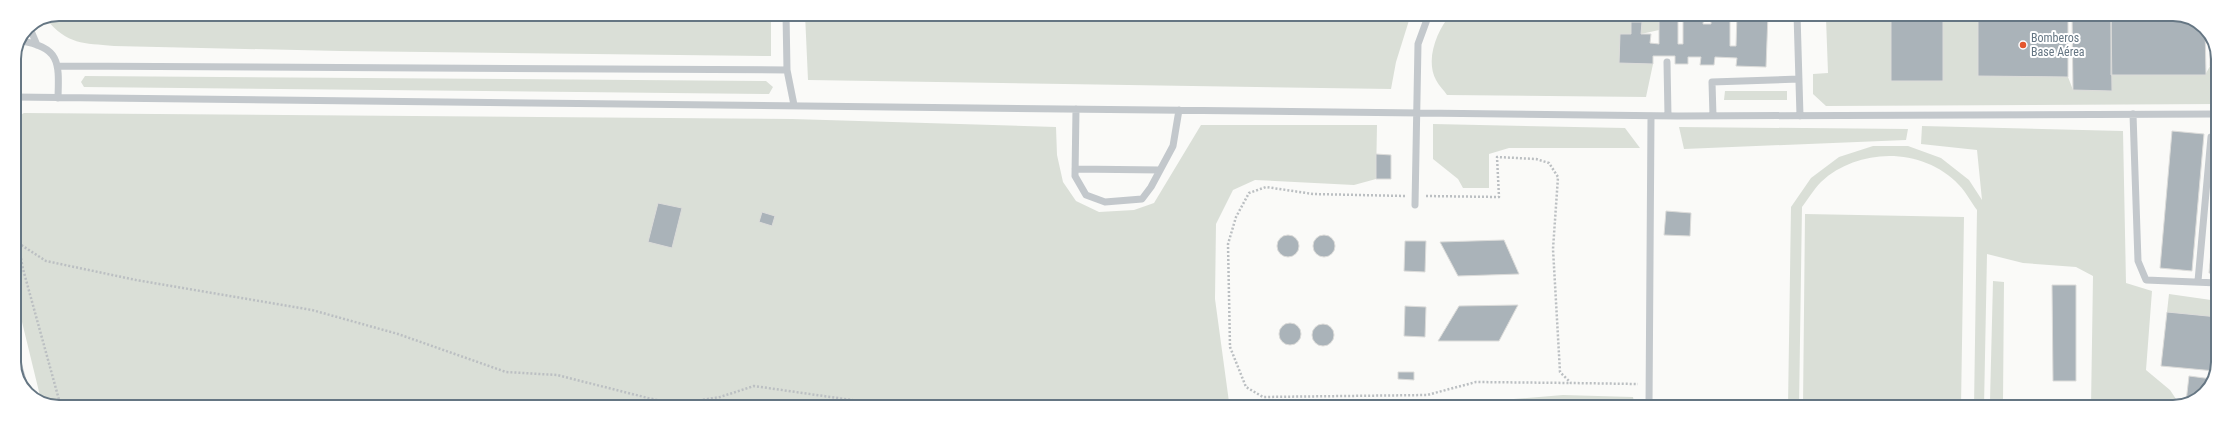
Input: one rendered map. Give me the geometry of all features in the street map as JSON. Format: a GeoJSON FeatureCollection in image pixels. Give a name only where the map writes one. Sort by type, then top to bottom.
{"type":"FeatureCollection","features":[{"type":"Feature","properties":{"kind":"lane"},"geometry":{"type":"LineString","coordinates":[[786,21],[787,70],[794,105]]}},
{"type":"Feature","properties":{"kind":"lane"},"geometry":{"type":"LineString","coordinates":[[1415,205],[1418,44],[1426,21]]}},
{"type":"Feature","properties":{"kind":"lane"},"geometry":{"type":"LineString","coordinates":[[1797,21],[1800,116]]}},
{"type":"Feature","properties":{"kind":"lane"},"geometry":{"type":"LineString","coordinates":[[32,32],[37,45]]}},
{"type":"Feature","properties":{"kind":"lane"},"geometry":{"type":"LineString","coordinates":[[25,42],[37,45],[50,52],[59,66],[58,98]]}},
{"type":"Feature","properties":{"kind":"lane"},"geometry":{"type":"LineString","coordinates":[[1667,62],[1668,116]]}},
{"type":"Feature","properties":{"kind":"lane"},"geometry":{"type":"LineString","coordinates":[[59,66],[787,70]]}},
{"type":"Feature","properties":{"kind":"lane"},"geometry":{"type":"LineString","coordinates":[[1713,116],[1712,82],[1799,79]]}},
{"type":"Feature","properties":{"kind":"lane"},"geometry":{"type":"LineString","coordinates":[[21,97],[1652,116],[2211,114]]}},
{"type":"Feature","properties":{"kind":"lane"},"geometry":{"type":"LineString","coordinates":[[1076,110],[1075,176],[1086,195],[1105,202],[1142,199],[1173,146],[1179,110]]}},
{"type":"Feature","properties":{"kind":"lane"},"geometry":{"type":"LineString","coordinates":[[2133,114],[2138,260],[2146,280],[2211,282]]}},
{"type":"Feature","properties":{"kind":"lane"},"geometry":{"type":"LineString","coordinates":[[1649,400],[1652,116]]}},
{"type":"Feature","properties":{"kind":"lane"},"geometry":{"type":"LineString","coordinates":[[2198,281],[2211,137]]}},
{"type":"Feature","properties":{"kind":"lane"},"geometry":{"type":"LineString","coordinates":[[1075,169],[1160,170]]}},
{"type":"Feature","properties":{"kind":"path"},"geometry":{"type":"LineString","coordinates":[[1571,383],[1560,372],[1553,249],[1558,177],[1549,163],[1536,159],[1497,156],[1499,197],[1313,194],[1266,187],[1249,194],[1236,217],[1228,244],[1230,347],[1246,386],[1263,398],[1427,395],[1476,382],[1649,384]]}},
{"type":"Feature","properties":{"kind":"path"},"geometry":{"type":"LineString","coordinates":[[21,244],[46,261],[136,280],[312,310],[398,334],[506,372],[557,375],[656,400]]}},
{"type":"Feature","properties":{"kind":"path"},"geometry":{"type":"LineString","coordinates":[[21,258],[60,400]]}},
{"type":"Feature","properties":{"kind":"path"},"geometry":{"type":"LineString","coordinates":[[702,400],[720,397],[754,386],[851,400]]}},
{"type":"Feature","properties":{"kind":"shaded area"},"geometry":{"type":"Polygon","coordinates":[[[59,21],[771,21],[771,56],[340,51],[114,46],[77,41],[69,38],[54,28],[49,23],[59,21]]]}},
{"type":"Feature","properties":{"kind":"shaded area"},"geometry":{"type":"Polygon","coordinates":[[[805,21],[1409,21],[1396,62],[1391,89],[808,80],[805,21]]]}},
{"type":"Feature","properties":{"kind":"shaded area"},"geometry":{"type":"Polygon","coordinates":[[[1446,21],[1659,21],[1659,30],[1641,34],[1642,23],[1631,22],[1631,34],[1620,34],[1619,63],[1653,64],[1646,97],[1447,95],[1436,80],[1432,64],[1434,46],[1441,28],[1446,21]]]}},
{"type":"Feature","properties":{"kind":"shaded area"},"geometry":{"type":"Polygon","coordinates":[[[1826,21],[1895,21],[1943,81],[1943,21],[1978,21],[1978,76],[2068,77],[2073,90],[2111,91],[2111,75],[2205,75],[2211,66],[2211,104],[1826,106],[1813,94],[1813,74],[1828,73],[1826,21]]]}},
{"type":"Feature","properties":{"kind":"shaded area"},"geometry":{"type":"Polygon","coordinates":[[[85,76],[766,81],[773,87],[769,94],[84,87],[81,82],[85,76]]]}},
{"type":"Feature","properties":{"kind":"shaded area"},"geometry":{"type":"Polygon","coordinates":[[[1725,91],[1787,91],[1787,100],[1724,100],[1725,91]]]}},
{"type":"Feature","properties":{"kind":"shaded area"},"geometry":{"type":"Polygon","coordinates":[[[24,113],[792,119],[1056,127],[1057,155],[1063,182],[1076,201],[1099,212],[1134,210],[1154,203],[1201,125],[1377,125],[1376,179],[1354,185],[1255,180],[1233,190],[1216,224],[1215,299],[1229,400],[54,400],[40,394],[21,318],[21,114],[24,113]]]}},
{"type":"Feature","properties":{"kind":"shaded area"},"geometry":{"type":"Polygon","coordinates":[[[1433,124],[1625,128],[1640,148],[1509,148],[1489,154],[1489,188],[1463,188],[1458,179],[1433,159],[1433,124]]]}},
{"type":"Feature","properties":{"kind":"shaded area"},"geometry":{"type":"Polygon","coordinates":[[[1922,126],[2123,131],[2126,283],[2152,291],[2146,370],[2170,390],[2176,400],[2091,400],[2093,276],[2076,267],[2023,263],[1987,254],[1984,400],[1974,400],[1977,210],[1962,188],[1944,173],[1928,164],[1910,158],[1891,156],[1854,162],[1836,171],[1821,182],[1802,207],[1799,400],[1788,400],[1791,207],[1811,178],[1839,157],[1873,146],[1908,146],[1941,158],[1969,180],[1982,200],[1977,150],[1921,144],[1922,126]]]}},
{"type":"Feature","properties":{"kind":"shaded area"},"geometry":{"type":"Polygon","coordinates":[[[1679,127],[1908,129],[1906,140],[1684,149],[1679,127]]]}},
{"type":"Feature","properties":{"kind":"shaded area"},"geometry":{"type":"Polygon","coordinates":[[[1805,214],[1964,217],[1961,400],[1803,400],[1805,214]]]}},
{"type":"Feature","properties":{"kind":"shaded area"},"geometry":{"type":"Polygon","coordinates":[[[1993,281],[2004,282],[2003,400],[1990,400],[1993,281]]]}},
{"type":"Feature","properties":{"kind":"shaded area"},"geometry":{"type":"Polygon","coordinates":[[[2169,294],[2211,300],[2211,316],[2167,312],[2169,294]]]}},
{"type":"Feature","properties":{"kind":"shaded area"},"geometry":{"type":"Polygon","coordinates":[[[1563,395],[1633,397],[1634,400],[1501,400],[1563,395]]]}},
{"type":"Feature","properties":{"kind":"building"},"geometry":{"type":"Polygon","coordinates":[[[1659,21],[1678,21],[1678,44],[1683,44],[1683,21],[1703,21],[1703,24],[1711,24],[1711,21],[1730,21],[1730,46],[1736,46],[1737,21],[1768,21],[1766,67],[1736,66],[1737,58],[1715,57],[1714,65],[1700,65],[1701,57],[1688,57],[1688,64],[1675,64],[1675,56],[1653,56],[1653,64],[1619,63],[1620,34],[1631,34],[1631,22],[1642,22],[1641,34],[1651,34],[1650,43],[1659,44],[1659,21]]]}},
{"type":"Feature","properties":{"kind":"building"},"geometry":{"type":"Polygon","coordinates":[[[1891,21],[1943,21],[1943,81],[1891,81],[1891,21]]]}},
{"type":"Feature","properties":{"kind":"building","name":"Bomberos Base Aérea"},"geometry":{"type":"Polygon","coordinates":[[[1978,21],[2068,21],[2068,77],[1978,76],[1978,21]]]}},
{"type":"Feature","properties":{"kind":"building"},"geometry":{"type":"Polygon","coordinates":[[[2072,21],[2111,21],[2112,91],[2073,90],[2072,21]]]}},
{"type":"Feature","properties":{"kind":"building"},"geometry":{"type":"Polygon","coordinates":[[[2111,21],[2178,21],[2190,25],[2202,34],[2205,39],[2206,75],[2111,75],[2111,21]]]}},
{"type":"Feature","properties":{"kind":"building"},"geometry":{"type":"Polygon","coordinates":[[[2210,49],[2211,66],[2210,66],[2210,49]]]}},
{"type":"Feature","properties":{"kind":"building"},"geometry":{"type":"Polygon","coordinates":[[[2172,131],[2204,134],[2192,271],[2160,268],[2172,131]]]}},
{"type":"Feature","properties":{"kind":"building"},"geometry":{"type":"Polygon","coordinates":[[[1376,154],[1391,155],[1391,179],[1376,179],[1376,154]]]}},
{"type":"Feature","properties":{"kind":"building"},"geometry":{"type":"Polygon","coordinates":[[[658,203],[682,208],[672,248],[648,242],[658,203]]]}},
{"type":"Feature","properties":{"kind":"building"},"geometry":{"type":"Polygon","coordinates":[[[1666,211],[1691,213],[1690,236],[1664,235],[1666,211]]]}},
{"type":"Feature","properties":{"kind":"building"},"geometry":{"type":"Polygon","coordinates":[[[762,212],[775,216],[772,226],[759,222],[762,212]]]}},
{"type":"Feature","properties":{"kind":"building"},"geometry":{"type":"Polygon","coordinates":[[[1288,235],[1296,238],[1299,246],[1296,254],[1288,257],[1280,254],[1277,246],[1280,238],[1288,235]]]}},
{"type":"Feature","properties":{"kind":"building"},"geometry":{"type":"Polygon","coordinates":[[[1324,235],[1332,238],[1335,246],[1332,254],[1324,257],[1316,254],[1313,246],[1316,238],[1324,235]]]}},
{"type":"Feature","properties":{"kind":"building"},"geometry":{"type":"Polygon","coordinates":[[[1504,240],[1519,274],[1458,276],[1440,242],[1504,240]]]}},
{"type":"Feature","properties":{"kind":"building"},"geometry":{"type":"Polygon","coordinates":[[[1405,241],[1426,241],[1425,272],[1404,271],[1405,241]]]}},
{"type":"Feature","properties":{"kind":"building"},"geometry":{"type":"Polygon","coordinates":[[[2211,252],[2211,273],[2209,273],[2211,252]]]}},
{"type":"Feature","properties":{"kind":"building"},"geometry":{"type":"Polygon","coordinates":[[[2052,285],[2076,285],[2076,381],[2053,381],[2052,285]]]}},
{"type":"Feature","properties":{"kind":"building"},"geometry":{"type":"Polygon","coordinates":[[[1518,305],[1499,341],[1438,341],[1459,306],[1518,305]]]}},
{"type":"Feature","properties":{"kind":"building"},"geometry":{"type":"Polygon","coordinates":[[[1405,306],[1426,307],[1425,337],[1404,336],[1405,306]]]}},
{"type":"Feature","properties":{"kind":"building"},"geometry":{"type":"Polygon","coordinates":[[[2167,312],[2211,316],[2210,371],[2161,366],[2167,312]]]}},
{"type":"Feature","properties":{"kind":"building"},"geometry":{"type":"Polygon","coordinates":[[[1290,323],[1298,326],[1301,334],[1298,342],[1290,345],[1282,342],[1279,334],[1282,326],[1290,323]]]}},
{"type":"Feature","properties":{"kind":"building"},"geometry":{"type":"Polygon","coordinates":[[[1323,324],[1331,327],[1334,335],[1331,343],[1323,346],[1315,343],[1312,335],[1315,327],[1323,324]]]}},
{"type":"Feature","properties":{"kind":"building"},"geometry":{"type":"Polygon","coordinates":[[[1398,372],[1414,372],[1414,380],[1398,379],[1398,372]]]}},
{"type":"Feature","properties":{"kind":"building"},"geometry":{"type":"Polygon","coordinates":[[[2189,376],[2207,378],[2198,391],[2187,397],[2189,376]]]}},
{"type":"Feature","properties":{"kind":"place","name":"Bomberos Base Aérea"},"geometry":{"type":"Point","coordinates":[2023,45]}}]}
